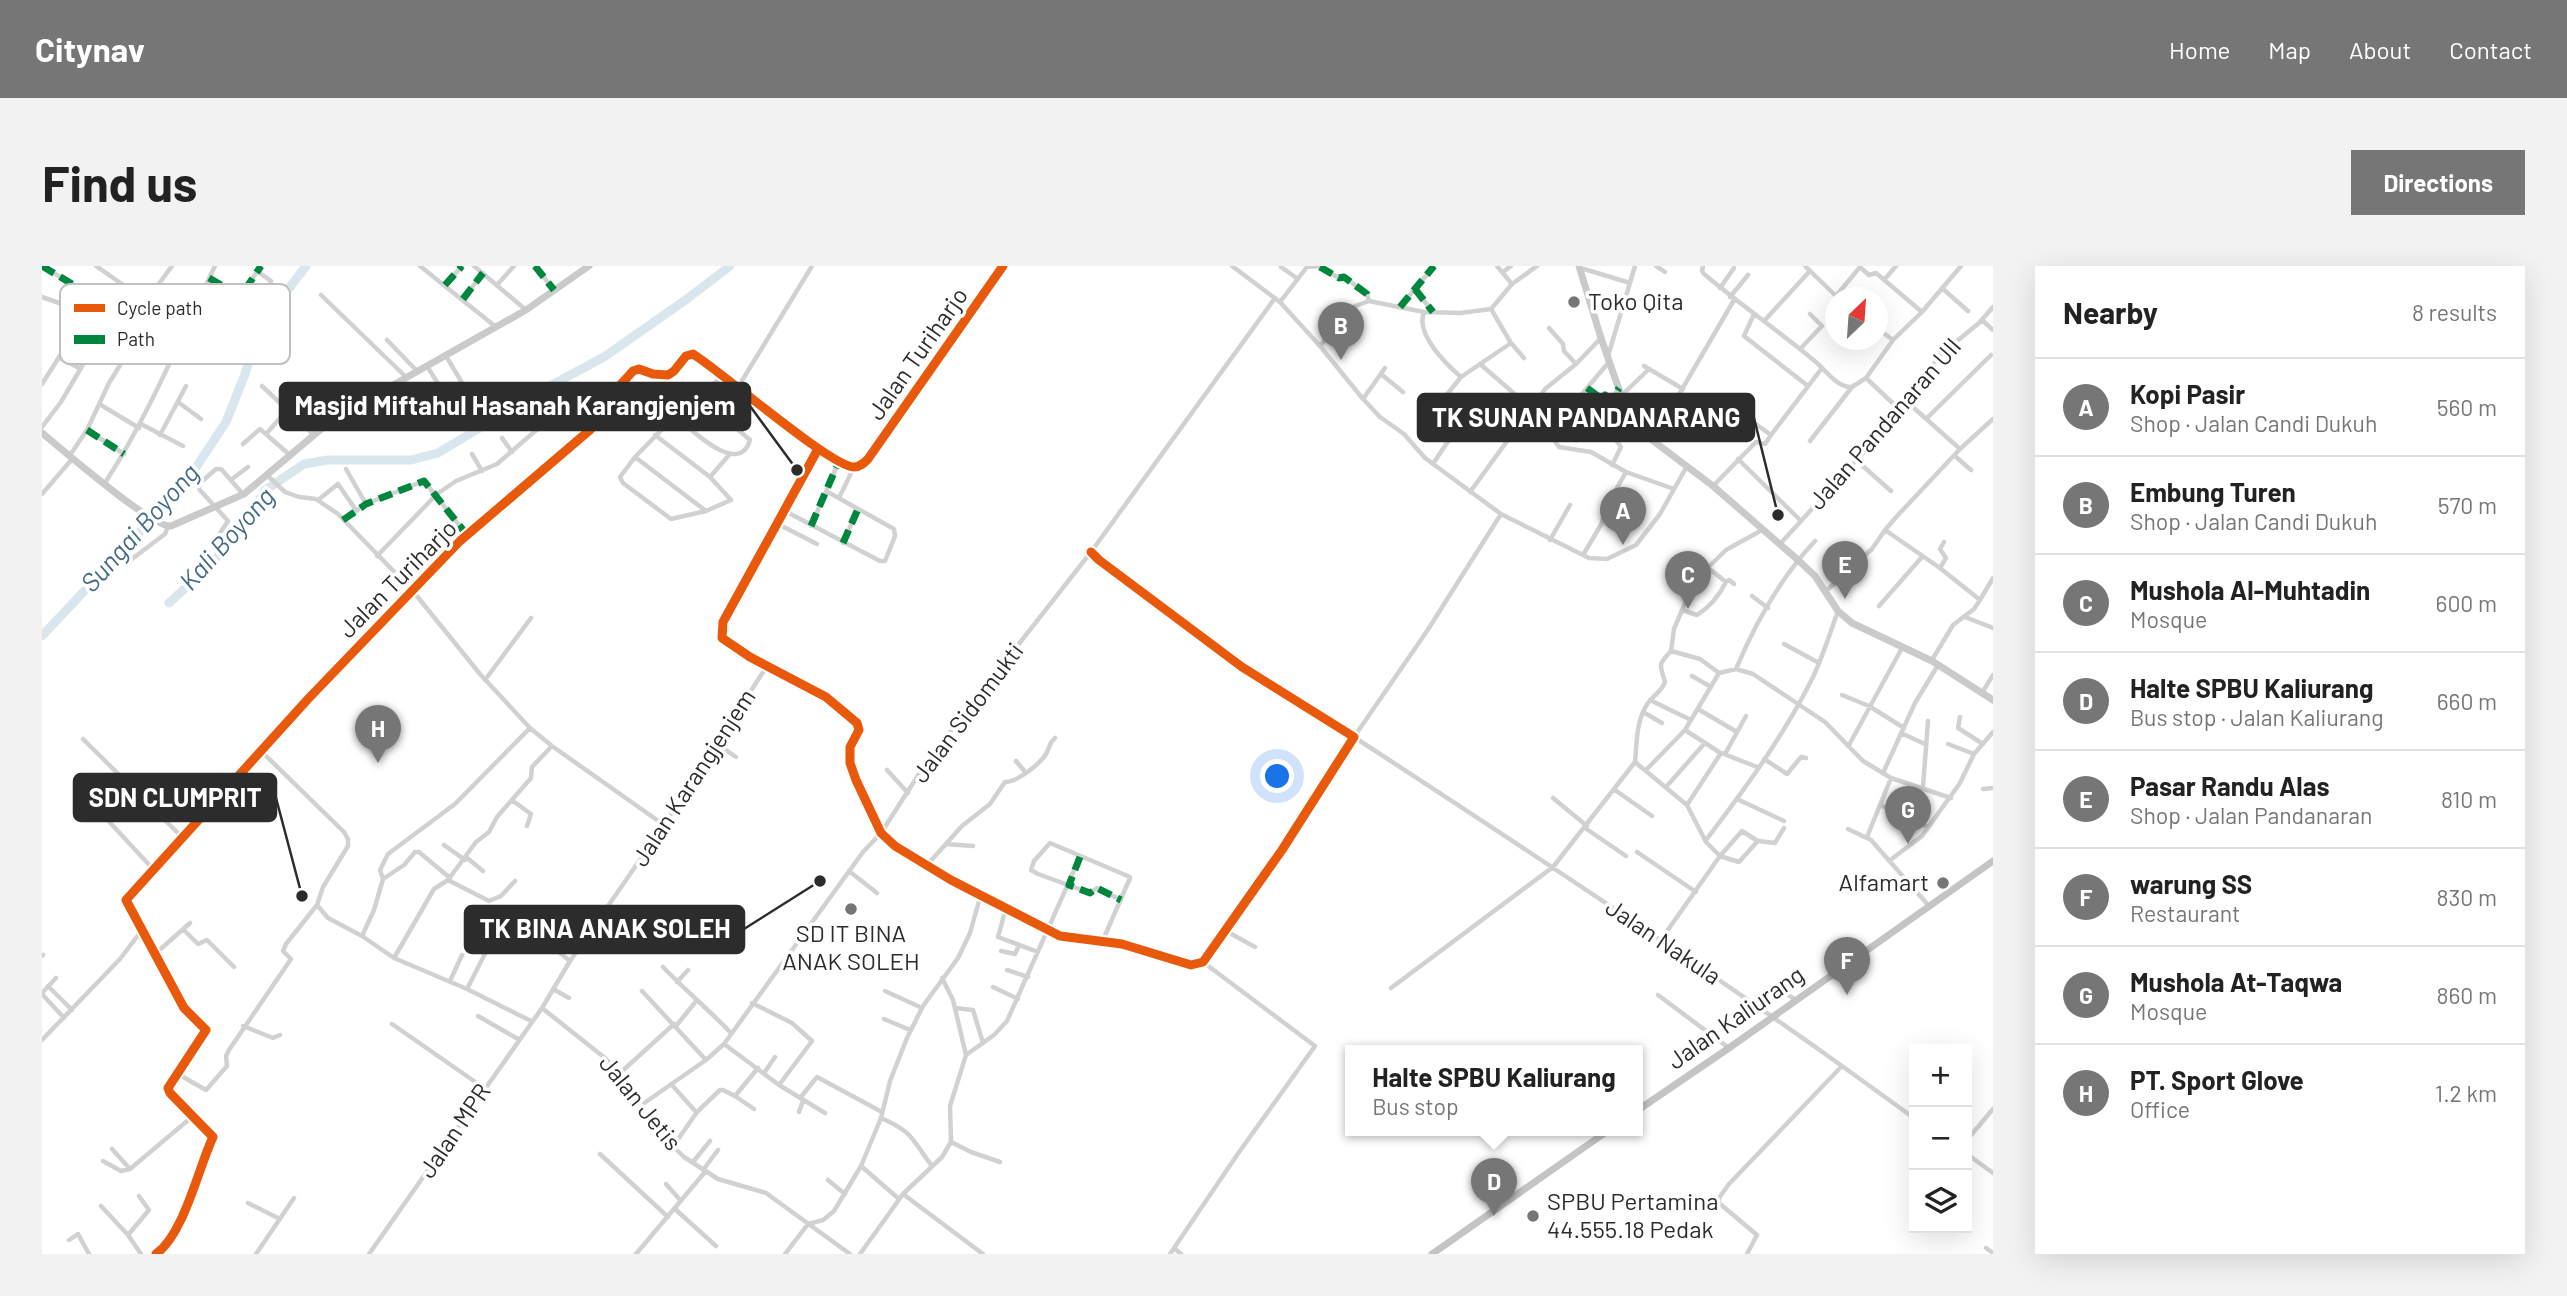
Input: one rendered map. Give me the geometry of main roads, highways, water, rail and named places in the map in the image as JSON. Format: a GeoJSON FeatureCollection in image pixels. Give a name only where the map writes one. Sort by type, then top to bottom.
{"type":"FeatureCollection","features":[{"type":"Feature","properties":{"kind":"main road"},"geometry":{"type":"LineString","coordinates":[[42,433],[144,514],[164,526],[215,508],[244,494],[270,477],[313,434],[333,419],[526,310],[585,267]]}},
{"type":"Feature","properties":{"kind":"main road"},"geometry":{"type":"LineString","coordinates":[[1580,267],[1608,359],[1634,422],[1652,440],[1713,486],[1798,560],[1815,576],[1838,611],[1852,623],[1935,663],[1993,700]]}},
{"type":"Feature","properties":{"kind":"main road","name":"Jalan Kaliurang"},"geometry":{"type":"LineString","coordinates":[[1643,1106],[1993,860]]}},
{"type":"Feature","properties":{"kind":"main road"},"geometry":{"type":"LineString","coordinates":[[1432,1254],[1600,1136]]}},
{"type":"Feature","properties":{"kind":"waterway","name":"Sungai Boyong"},"geometry":{"type":"LineString","coordinates":[[290,287],[306,266]]}},
{"type":"Feature","properties":{"kind":"waterway","name":"Kali Boyong"},"geometry":{"type":"LineString","coordinates":[[169,603],[207,568],[247,523],[264,491],[304,464],[328,460],[411,460],[438,453],[604,357],[730,266]]}},
{"type":"Feature","properties":{"kind":"waterway","name":"Sungai Boyong"},"geometry":{"type":"LineString","coordinates":[[42,636],[185,484],[226,422],[248,364]]}},
{"type":"Feature","properties":{"kind":"place","name":"Toko Qita"},"geometry":{"type":"Point","coordinates":[1574,302]}},
{"type":"Feature","properties":{"kind":"place","name":"Embung Turen"},"geometry":{"type":"Point","coordinates":[1341,360]}},
{"type":"Feature","properties":{"kind":"place","name":"Masjid Miftahul Hasanah Karangjenjem"},"geometry":{"type":"Point","coordinates":[797,470]}},
{"type":"Feature","properties":{"kind":"place","name":"TK SUNAN PANDANARANG"},"geometry":{"type":"Point","coordinates":[1778,515]}},
{"type":"Feature","properties":{"kind":"place","name":"Kopi Pasir"},"geometry":{"type":"Point","coordinates":[1623,545]}},
{"type":"Feature","properties":{"kind":"place","name":"Pasar Randu Alas"},"geometry":{"type":"Point","coordinates":[1845,599]}},
{"type":"Feature","properties":{"kind":"place","name":"Mushola Al-Muhtadin"},"geometry":{"type":"Point","coordinates":[1688,609]}},
{"type":"Feature","properties":{"kind":"place","name":"PT. Sport Glove"},"geometry":{"type":"Point","coordinates":[378,763]}},
{"type":"Feature","properties":{"kind":"place","name":"Mushola At-Taqwa"},"geometry":{"type":"Point","coordinates":[1908,844]}},
{"type":"Feature","properties":{"kind":"place","name":"TK BINA ANAK SOLEH"},"geometry":{"type":"Point","coordinates":[820,881]}},
{"type":"Feature","properties":{"kind":"place","name":"Alfamart"},"geometry":{"type":"Point","coordinates":[1943,883]}},
{"type":"Feature","properties":{"kind":"place","name":"SDN CLUMPRIT"},"geometry":{"type":"Point","coordinates":[302,896]}},
{"type":"Feature","properties":{"kind":"place","name":"SD IT BINA ANAK SOLEH"},"geometry":{"type":"Point","coordinates":[851,909]}},
{"type":"Feature","properties":{"kind":"place","name":"warung SS"},"geometry":{"type":"Point","coordinates":[1847,995]}},
{"type":"Feature","properties":{"kind":"place","name":"Halte SPBU Kaliurang"},"geometry":{"type":"Point","coordinates":[1494,1216]}},
{"type":"Feature","properties":{"kind":"place","name":"SPBU Pertamina 44.555.18 Pedak"},"geometry":{"type":"Point","coordinates":[1533,1216]}}]}
